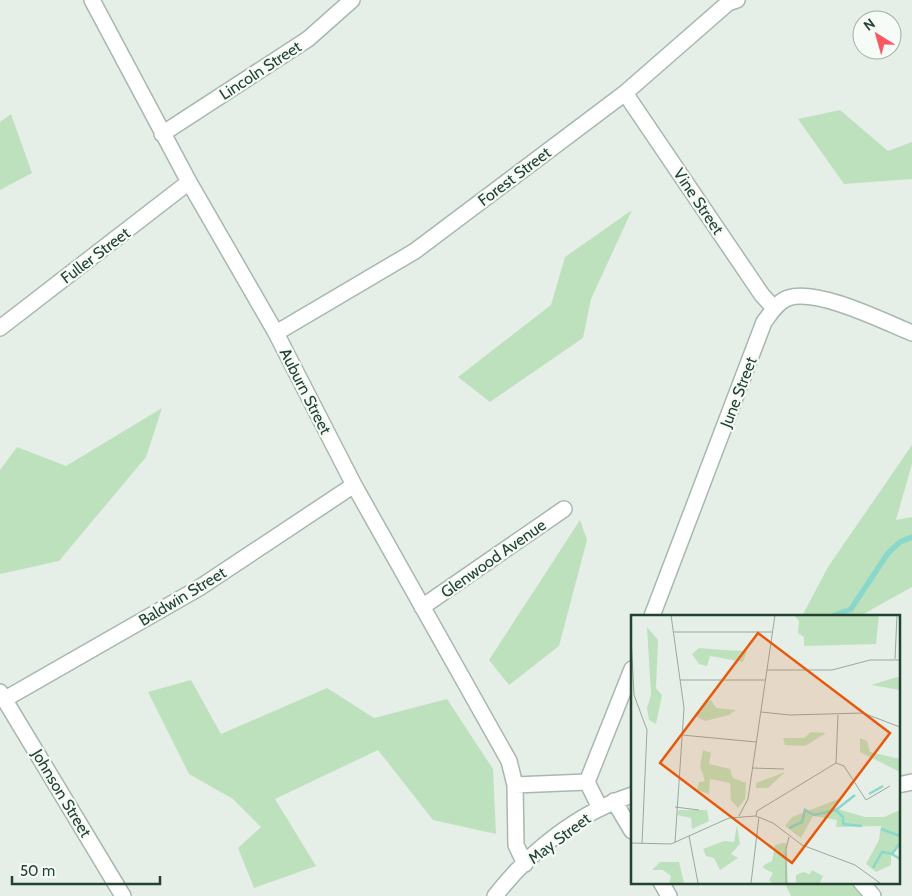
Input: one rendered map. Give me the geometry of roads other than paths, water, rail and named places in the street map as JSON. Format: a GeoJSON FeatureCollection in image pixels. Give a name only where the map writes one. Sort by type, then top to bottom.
{"type":"FeatureCollection","features":[{"type":"Feature","properties":{"kind":"street","name":"Auburn Street"},"geometry":{"type":"LineString","coordinates":[[92,0],[162,134],[276,333],[354,485],[508,762],[515,785],[516,845],[525,864]]}},
{"type":"Feature","properties":{"kind":"street","name":"Lincoln Street"},"geometry":{"type":"LineString","coordinates":[[162,134],[308,39],[352,0]]}},
{"type":"Feature","properties":{"kind":"street","name":"Forest Street"},"geometry":{"type":"LineString","coordinates":[[276,333],[415,251],[626,93],[728,3],[737,0]]}},
{"type":"Feature","properties":{"kind":"street","name":"Vine Street"},"geometry":{"type":"LineString","coordinates":[[626,93],[762,295],[774,308]]}},
{"type":"Feature","properties":{"kind":"street","name":"Fuller Street"},"geometry":{"type":"LineString","coordinates":[[0,328],[189,182]]}},
{"type":"Feature","properties":{"kind":"street"},"geometry":{"type":"LineString","coordinates":[[774,308],[787,298],[818,297],[912,333]]}},
{"type":"Feature","properties":{"kind":"street","name":"June Street"},"geometry":{"type":"LineString","coordinates":[[652,615],[764,322],[774,308]]}},
{"type":"Feature","properties":{"kind":"street","name":"Baldwin Street"},"geometry":{"type":"LineString","coordinates":[[3,695],[199,588],[354,485]]}},
{"type":"Feature","properties":{"kind":"street","name":"Glenwood Avenue"},"geometry":{"type":"LineString","coordinates":[[422,607],[564,510]]}},
{"type":"Feature","properties":{"kind":"street"},"geometry":{"type":"LineString","coordinates":[[600,808],[587,782],[631,672]]}},
{"type":"Feature","properties":{"kind":"street","name":"Johnson Street"},"geometry":{"type":"LineString","coordinates":[[3,695],[123,896]]}},
{"type":"Feature","properties":{"kind":"street"},"geometry":{"type":"LineString","coordinates":[[515,785],[587,782]]}},
{"type":"Feature","properties":{"kind":"street","name":"May Street"},"geometry":{"type":"LineString","coordinates":[[495,896],[525,864],[561,832],[600,808],[631,795]]}},
{"type":"Feature","properties":{"kind":"street"},"geometry":{"type":"LineString","coordinates":[[614,801],[631,830]]}},
{"type":"Feature","properties":{"kind":"street"},"geometry":{"type":"LineString","coordinates":[[662,884],[669,896]]}},
{"type":"Feature","properties":{"kind":"street"},"geometry":{"type":"LineString","coordinates":[[863,884],[873,896]]}},
{"type":"Feature","properties":{"kind":"waterway"},"geometry":{"type":"LineString","coordinates":[[836,615],[851,609],[888,553],[900,542],[912,537]]}}]}
